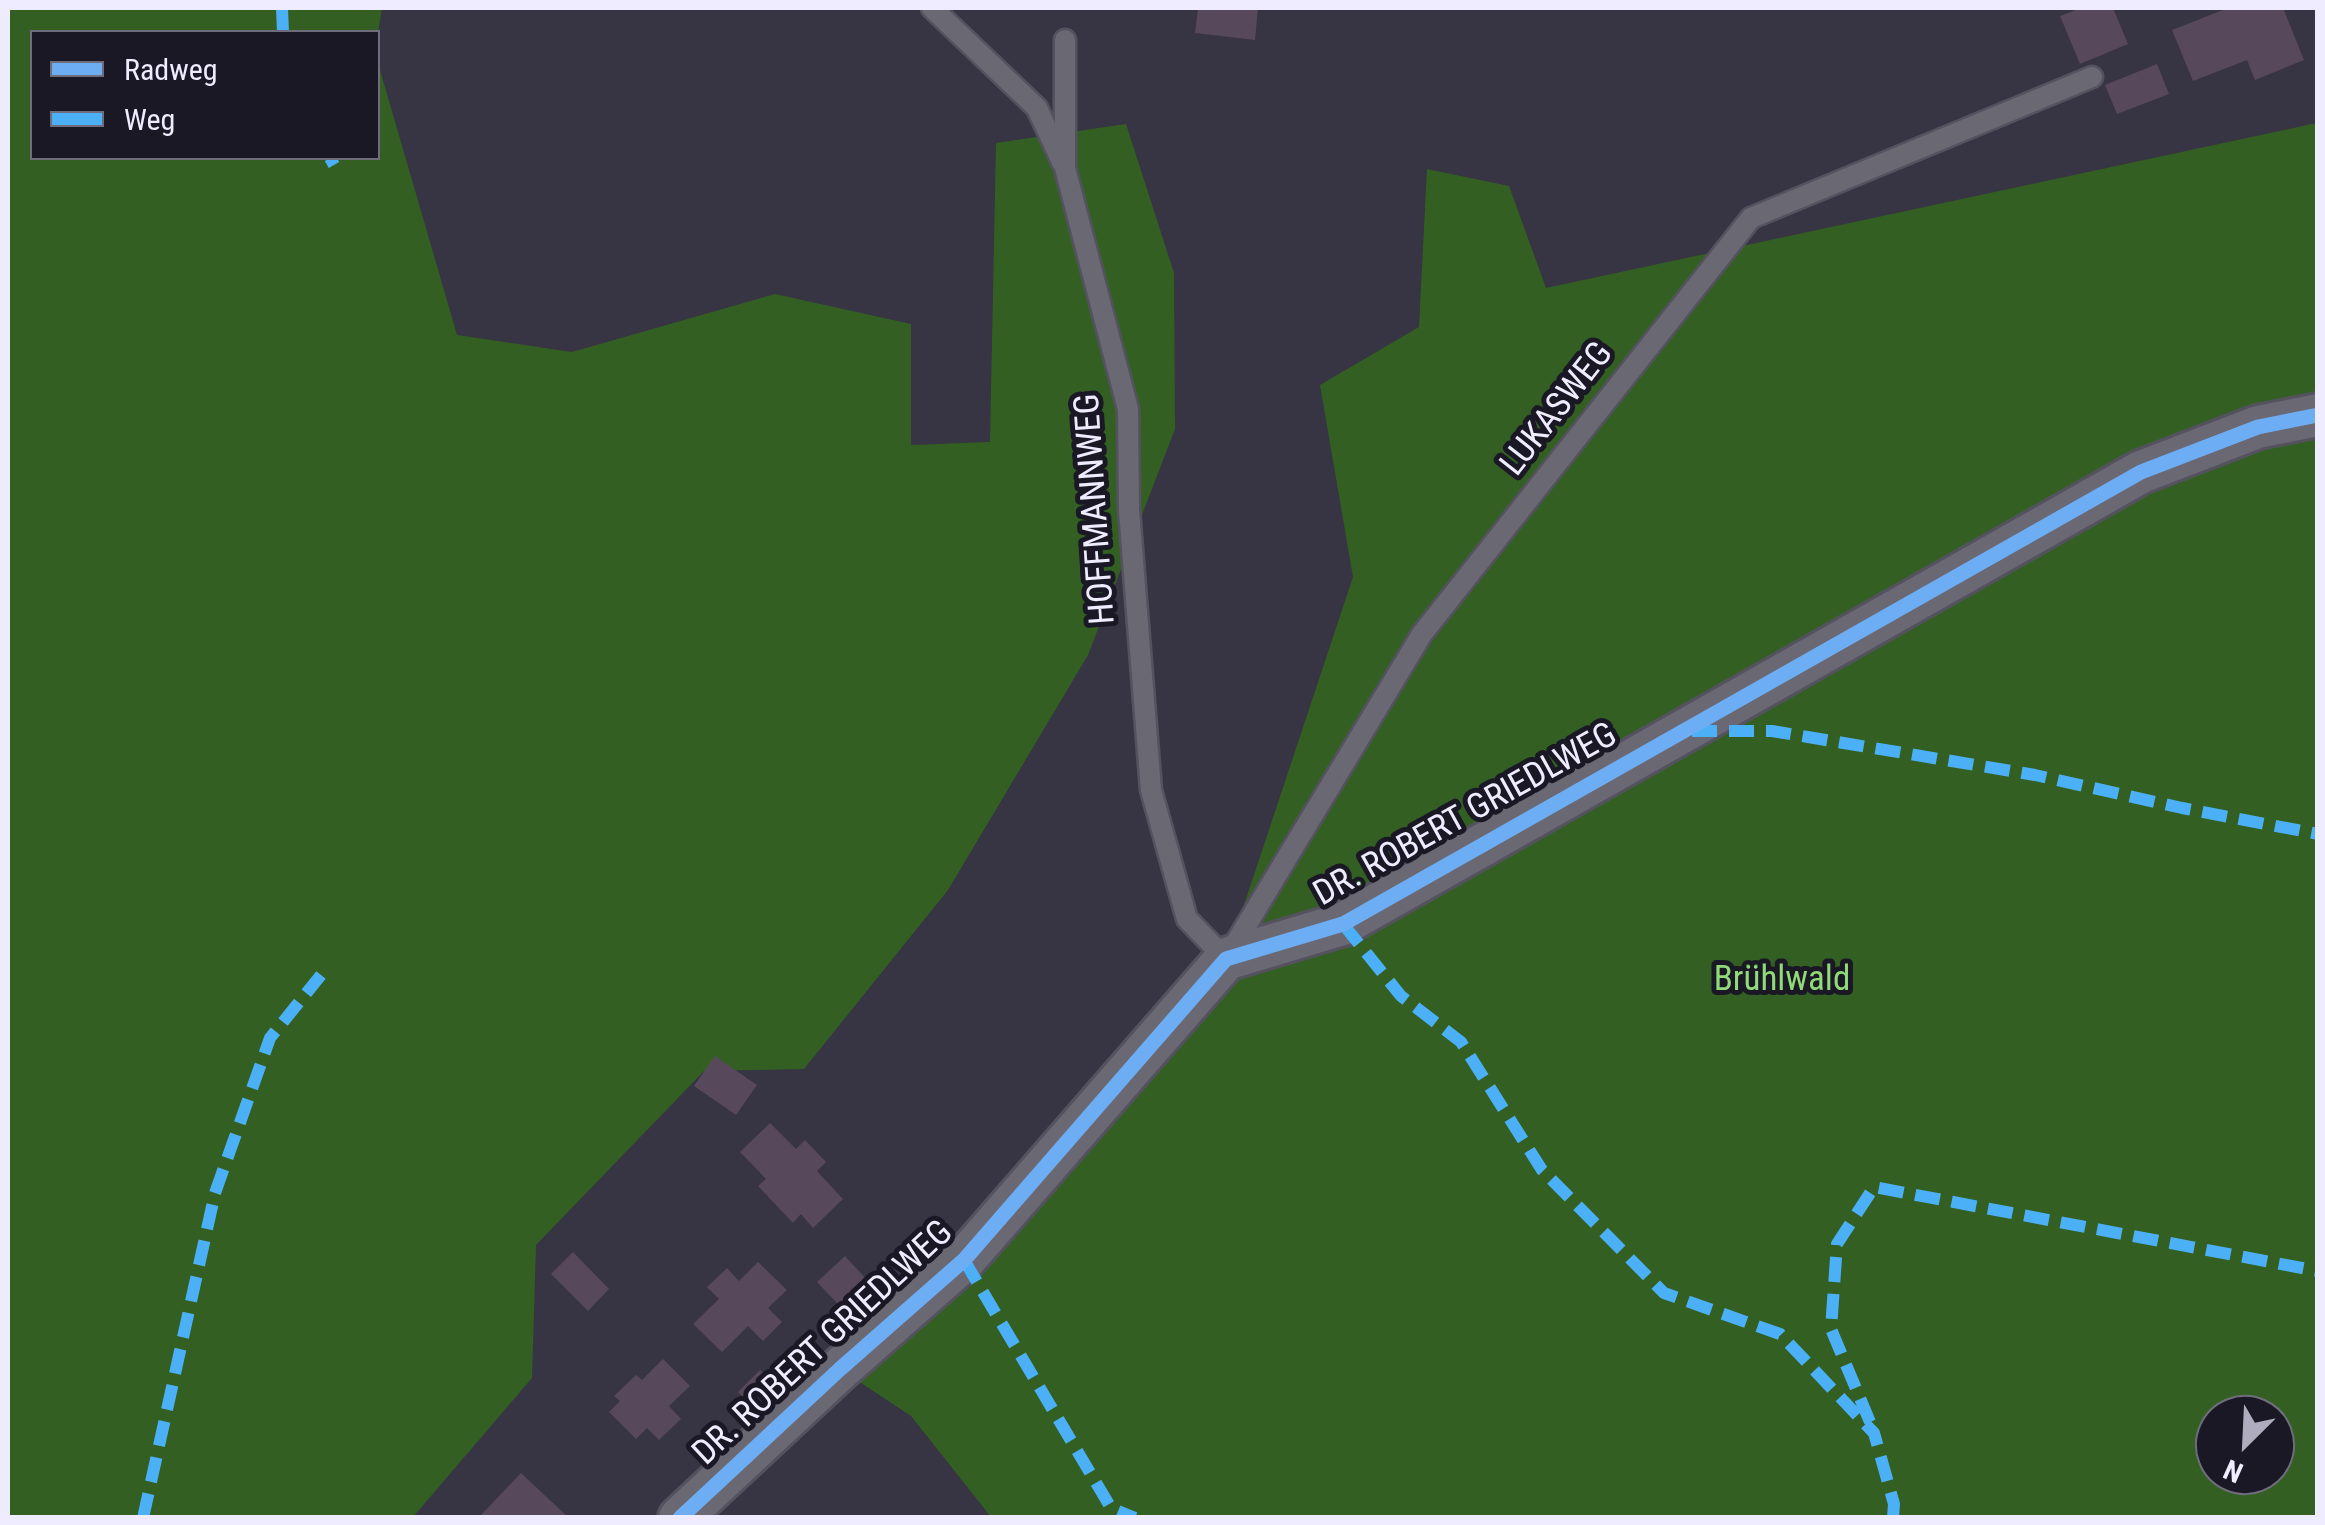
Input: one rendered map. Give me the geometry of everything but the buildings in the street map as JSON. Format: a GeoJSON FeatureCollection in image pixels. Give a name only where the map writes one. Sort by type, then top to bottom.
{"type":"FeatureCollection","features":[{"type":"Feature","properties":{"kind":"street","name":"DR. ROBERT GRIEDLWEG"},"geometry":{"type":"LineString","coordinates":[[680,1518],[964,1260],[1226,959],[1343,924],[2141,472],[2258,427],[2318,416]]}},
{"type":"Feature","properties":{"kind":"lane"},"geometry":{"type":"LineString","coordinates":[[932,8],[1037,108],[1066,168]]}},
{"type":"Feature","properties":{"kind":"lane","name":"HOFFMANNWEG"},"geometry":{"type":"LineString","coordinates":[[1065,40],[1066,168],[1128,409],[1129,510],[1151,790],[1187,919],[1226,959]]}},
{"type":"Feature","properties":{"kind":"lane","name":"LUKASWEG"},"geometry":{"type":"LineString","coordinates":[[1226,959],[1422,634],[1751,218],[2092,76]]}},
{"type":"Feature","properties":{"kind":"green space"},"geometry":{"type":"Polygon","coordinates":[[[8,8],[382,8],[378,30],[30,30],[30,160],[380,160],[380,70],[457,335],[572,352],[775,294],[911,324],[911,445],[990,442],[996,143],[1126,124],[1174,273],[1175,429],[1088,655],[948,890],[804,1069],[704,1071],[536,1245],[532,1378],[413,1517],[8,1518],[8,8]]]}},
{"type":"Feature","properties":{"kind":"green space","name":"Brühlwald"},"geometry":{"type":"Polygon","coordinates":[[[2317,123],[2317,1517],[991,1517],[911,1416],[840,1369],[1226,959],[1353,577],[1320,385],[1419,327],[1427,169],[1509,186],[1546,288],[2317,123]]]}},
{"type":"Feature","properties":{"kind":"marked path"},"geometry":{"type":"LineString","coordinates":[[282,8],[283,30]]}},
{"type":"Feature","properties":{"kind":"marked path"},"geometry":{"type":"LineString","coordinates":[[331,160],[334,165]]}},
{"type":"Feature","properties":{"kind":"marked path"},"geometry":{"type":"LineString","coordinates":[[1692,731],[1772,731],[2035,775],[2318,834]]}},
{"type":"Feature","properties":{"kind":"marked path"},"geometry":{"type":"LineString","coordinates":[[1343,924],[1401,996],[1461,1042],[1542,1170],[1664,1293],[1780,1334],[1874,1433],[1894,1504],[1893,1518]]}},
{"type":"Feature","properties":{"kind":"marked path"},"geometry":{"type":"LineString","coordinates":[[143,1518],[215,1193],[270,1038],[321,975]]}},
{"type":"Feature","properties":{"kind":"marked path"},"geometry":{"type":"LineString","coordinates":[[1870,1422],[1831,1329],[1837,1244],[1874,1187],[2318,1271]]}},
{"type":"Feature","properties":{"kind":"marked path"},"geometry":{"type":"LineString","coordinates":[[964,1260],[1111,1508],[1135,1518]]}},
{"type":"Feature","properties":{"kind":"cycle path"},"geometry":{"type":"LineString","coordinates":[[680,1518],[964,1260],[1226,959],[1343,924],[2141,472],[2258,427],[2318,415]]}}]}
